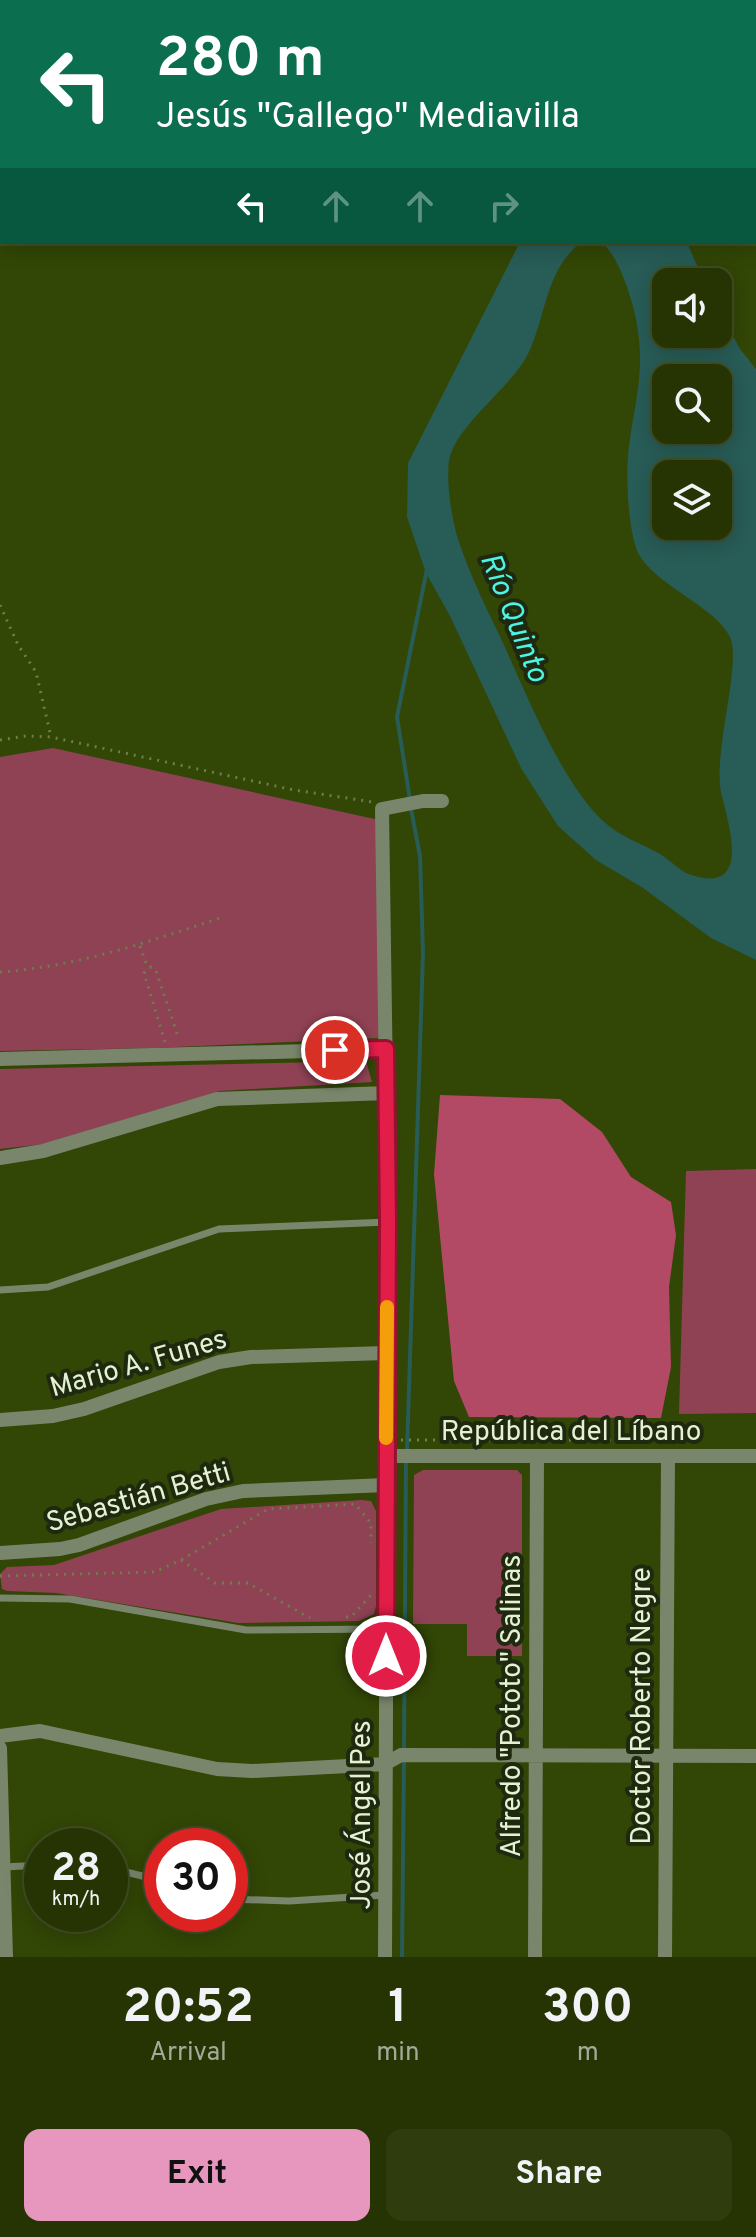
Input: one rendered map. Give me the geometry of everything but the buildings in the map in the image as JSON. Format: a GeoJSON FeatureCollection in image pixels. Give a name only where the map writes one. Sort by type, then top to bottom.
{"type":"FeatureCollection","features":[{"type":"Feature","properties":{"kind":"street"},"geometry":{"type":"LineString","coordinates":[[387,808],[442,801]]}},
{"type":"Feature","properties":{"kind":"street","name":"José Ángel Pes"},"geometry":{"type":"LineString","coordinates":[[385,1957],[387,808]]}},
{"type":"Feature","properties":{"kind":"street"},"geometry":{"type":"LineString","coordinates":[[0,1059],[386,1049]]}},
{"type":"Feature","properties":{"kind":"street"},"geometry":{"type":"LineString","coordinates":[[0,1158],[43,1151],[217,1099],[387,1093]]}},
{"type":"Feature","properties":{"kind":"street","name":"Mario A. Funes"},"geometry":{"type":"LineString","coordinates":[[0,1420],[53,1416],[84,1409],[219,1362],[251,1357],[386,1353]]}},
{"type":"Feature","properties":{"kind":"street","name":"República del Líbano"},"geometry":{"type":"LineString","coordinates":[[386,1448],[537,1456],[756,1456]]}},
{"type":"Feature","properties":{"kind":"street","name":"Alfredo \"Pototo\" Salinas"},"geometry":{"type":"LineString","coordinates":[[535,1957],[537,1456]]}},
{"type":"Feature","properties":{"kind":"street","name":"Doctor Roberto Negre"},"geometry":{"type":"LineString","coordinates":[[665,1957],[668,1456]]}},
{"type":"Feature","properties":{"kind":"street","name":"Sebastián Betti"},"geometry":{"type":"LineString","coordinates":[[0,1553],[79,1545],[206,1499],[243,1491],[386,1485]]}},
{"type":"Feature","properties":{"kind":"street"},"geometry":{"type":"LineString","coordinates":[[0,1736],[40,1731],[217,1769],[252,1771],[385,1764],[401,1755],[756,1756]]}},
{"type":"Feature","properties":{"kind":"street"},"geometry":{"type":"LineString","coordinates":[[0,1748],[6,1957]]}},
{"type":"Feature","properties":{"kind":"lane"},"geometry":{"type":"LineString","coordinates":[[0,1290],[48,1287],[219,1229],[388,1222]]}},
{"type":"Feature","properties":{"kind":"lane"},"geometry":{"type":"LineString","coordinates":[[0,1598],[70,1599],[246,1630],[386,1629]]}},
{"type":"Feature","properties":{"kind":"lane"},"geometry":{"type":"LineString","coordinates":[[4,1867],[24,1866]]}},
{"type":"Feature","properties":{"kind":"lane"},"geometry":{"type":"LineString","coordinates":[[248,1900],[289,1901],[385,1895]]}},
{"type":"Feature","properties":{"kind":"path"},"geometry":{"type":"LineString","coordinates":[[0,605],[18,645],[36,672],[51,737]]}},
{"type":"Feature","properties":{"kind":"path"},"geometry":{"type":"LineString","coordinates":[[0,740],[26,736],[51,737],[294,790],[371,801],[387,808]]}},
{"type":"Feature","properties":{"kind":"path"},"geometry":{"type":"LineString","coordinates":[[0,972],[33,970],[139,945],[223,917]]}},
{"type":"Feature","properties":{"kind":"path"},"geometry":{"type":"LineString","coordinates":[[139,945],[148,969]]}},
{"type":"Feature","properties":{"kind":"path"},"geometry":{"type":"LineString","coordinates":[[169,1055],[144,973],[151,967],[156,971],[184,1054]]}},
{"type":"Feature","properties":{"kind":"path"},"geometry":{"type":"LineString","coordinates":[[386,1448],[544,1439],[707,1441]]}},
{"type":"Feature","properties":{"kind":"path"},"geometry":{"type":"LineString","coordinates":[[0,1576],[154,1572],[181,1560],[268,1509],[355,1504],[371,1523],[372,1551]]}},
{"type":"Feature","properties":{"kind":"path"},"geometry":{"type":"LineString","coordinates":[[181,1560],[215,1583],[248,1583],[309,1618],[323,1618]]}},
{"type":"Feature","properties":{"kind":"path"},"geometry":{"type":"LineString","coordinates":[[337,1617],[351,1617],[373,1593]]}},
{"type":"Feature","properties":{"kind":"shaded area"},"geometry":{"type":"Polygon","coordinates":[[[53,748],[379,820],[380,1038],[0,1051],[0,757],[53,748]]]}},
{"type":"Feature","properties":{"kind":"shaded area"},"geometry":{"type":"Polygon","coordinates":[[[366,1061],[372,1082],[220,1091],[43,1144],[0,1149],[0,1069],[366,1061]]]}},
{"type":"Feature","properties":{"kind":"shaded area"},"geometry":{"type":"Polygon","coordinates":[[[440,1095],[560,1099],[602,1132],[631,1177],[671,1202],[676,1235],[669,1287],[671,1367],[661,1418],[469,1417],[454,1381],[434,1174],[440,1095]]]}},
{"type":"Feature","properties":{"kind":"shaded area"},"geometry":{"type":"Polygon","coordinates":[[[756,1169],[756,1413],[679,1414],[686,1171],[756,1169]]]}},
{"type":"Feature","properties":{"kind":"shaded area"},"geometry":{"type":"Polygon","coordinates":[[[423,1470],[517,1470],[522,1475],[522,1656],[467,1656],[467,1624],[413,1624],[414,1475],[423,1470]]]}},
{"type":"Feature","properties":{"kind":"shaded area"},"geometry":{"type":"Polygon","coordinates":[[[371,1501],[376,1511],[376,1606],[374,1614],[359,1621],[238,1623],[56,1593],[2,1589],[0,1574],[7,1567],[54,1565],[221,1509],[371,1501]]]}},
{"type":"Feature","properties":{"kind":"water"},"geometry":{"type":"Polygon","coordinates":[[[519,244],[580,244],[570,252],[554,279],[534,340],[520,367],[461,434],[453,448],[448,480],[454,524],[474,581],[535,713],[559,761],[587,804],[615,830],[660,854],[687,873],[710,878],[723,875],[730,866],[732,853],[720,775],[733,649],[730,637],[713,616],[662,579],[641,558],[633,537],[627,466],[639,383],[639,338],[624,279],[612,254],[603,244],[688,244],[698,268],[652,268],[652,348],[732,348],[732,334],[756,369],[756,960],[711,938],[643,888],[596,860],[558,826],[521,768],[450,616],[426,573],[407,517],[408,463],[519,244]]]}},
{"type":"Feature","properties":{"kind":"waterway"},"geometry":{"type":"LineString","coordinates":[[410,800],[397,717],[427,569]]}},
{"type":"Feature","properties":{"kind":"waterway"},"geometry":{"type":"LineString","coordinates":[[407,1451],[423,953],[420,856],[411,809]]}},
{"type":"Feature","properties":{"kind":"waterway"},"geometry":{"type":"LineString","coordinates":[[404,1751],[406,1459]]}},
{"type":"Feature","properties":{"kind":"waterway"},"geometry":{"type":"LineString","coordinates":[[402,1957],[404,1759]]}},
{"type":"Feature","properties":{"kind":"slow traffic"},"geometry":{"type":"LineString","coordinates":[[386,1438],[387,1307]]}},
{"type":"Feature","properties":{"kind":"route"},"geometry":{"type":"LineString","coordinates":[[335,1050],[386,1049],[386,1656]]}},
{"type":"Feature","properties":{"kind":"water label","name":"Río Quinto"},"geometry":{"type":"Point","coordinates":[515,617]}}]}
